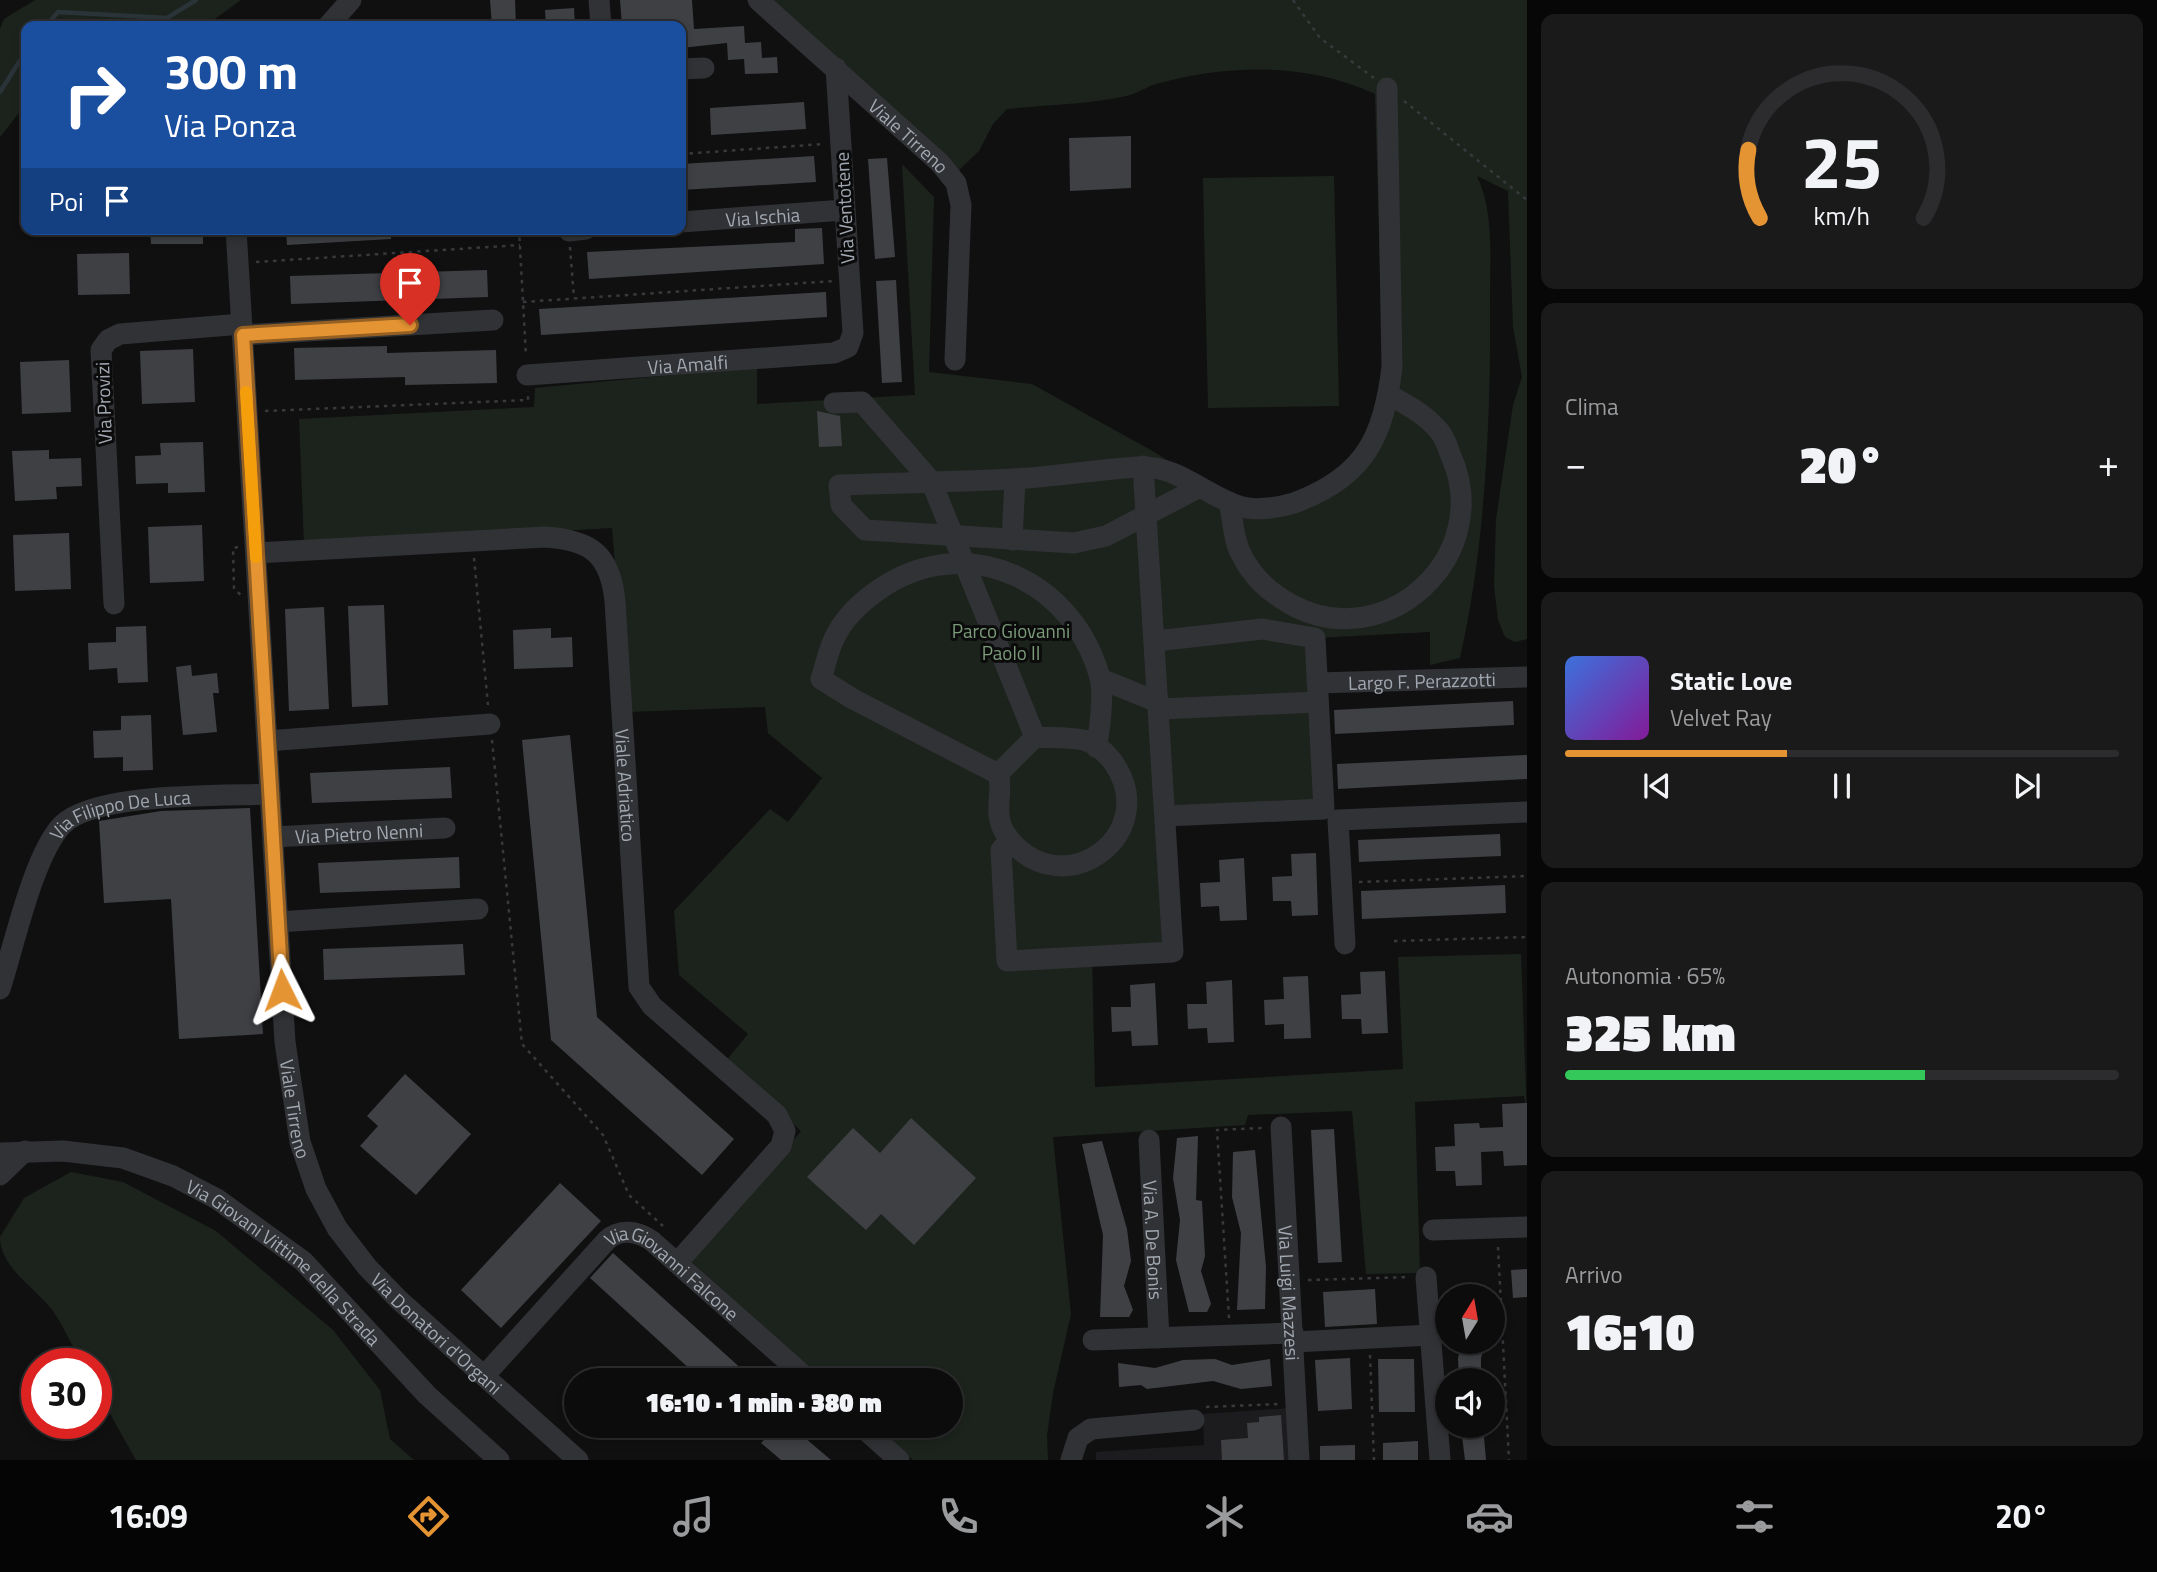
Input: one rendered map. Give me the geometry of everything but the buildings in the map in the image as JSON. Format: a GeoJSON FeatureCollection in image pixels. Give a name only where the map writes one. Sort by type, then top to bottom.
{"type":"FeatureCollection","features":[{"type":"Feature","properties":{"kind":"street"},"geometry":{"type":"LineString","coordinates":[[332,21],[351,0]]}},
{"type":"Feature","properties":{"kind":"street"},"geometry":{"type":"LineString","coordinates":[[599,0],[601,21]]}},
{"type":"Feature","properties":{"kind":"street","name":"Viale Tirreno"},"geometry":{"type":"LineString","coordinates":[[758,0],[940,163],[959,190],[955,360]]}},
{"type":"Feature","properties":{"kind":"street"},"geometry":{"type":"LineString","coordinates":[[686,69],[704,68]]}},
{"type":"Feature","properties":{"kind":"street","name":"Via Ventotene"},"geometry":{"type":"LineString","coordinates":[[836,68],[853,333],[848,347]]}},
{"type":"Feature","properties":{"kind":"street"},"geometry":{"type":"LineString","coordinates":[[1198,488],[1106,536],[1074,543],[865,530],[841,505],[839,485],[1015,479],[1143,466],[1172,471],[1198,488],[1244,508],[1288,505],[1328,489],[1366,453],[1377,435],[1389,395],[1392,367],[1387,88]]}},
{"type":"Feature","properties":{"kind":"street","name":"Via Ischia"},"geometry":{"type":"LineString","coordinates":[[686,222],[844,210]]}},
{"type":"Feature","properties":{"kind":"street","name":"Viale Tirreno"},"geometry":{"type":"LineString","coordinates":[[236,235],[288,1073],[300,1142],[316,1189]]}},
{"type":"Feature","properties":{"kind":"street"},"geometry":{"type":"LineString","coordinates":[[242,329],[493,320]]}},
{"type":"Feature","properties":{"kind":"street","name":"Via Provizi"},"geometry":{"type":"LineString","coordinates":[[114,604],[100,364],[103,346],[120,334],[242,329]]}},
{"type":"Feature","properties":{"kind":"street","name":"Via Amalfi"},"geometry":{"type":"LineString","coordinates":[[527,375],[834,353],[848,347]]}},
{"type":"Feature","properties":{"kind":"street"},"geometry":{"type":"LineString","coordinates":[[1229,502],[1240,552],[1266,591],[1310,615],[1356,618],[1400,607],[1430,583],[1453,550],[1462,512],[1459,474],[1441,433],[1414,408],[1389,395]]}},
{"type":"Feature","properties":{"kind":"street"},"geometry":{"type":"LineString","coordinates":[[834,403],[862,402],[931,481],[956,536],[1035,737]]}},
{"type":"Feature","properties":{"kind":"street"},"geometry":{"type":"LineString","coordinates":[[1010,840],[1001,850],[1007,961],[1173,952],[1156,641],[1143,466]]}},
{"type":"Feature","properties":{"kind":"street"},"geometry":{"type":"LineString","coordinates":[[1013,540],[1015,479]]}},
{"type":"Feature","properties":{"kind":"street","name":"Viale Adriatico"},"geometry":{"type":"LineString","coordinates":[[256,550],[558,538],[591,549],[606,563],[615,601],[639,987],[652,1006],[777,1115],[785,1127],[780,1146],[677,1263]]}},
{"type":"Feature","properties":{"kind":"street"},"geometry":{"type":"LineString","coordinates":[[998,774],[853,699],[821,679],[836,633],[864,599],[897,578],[934,565],[967,564],[1010,571],[1048,593],[1079,631],[1101,679],[1096,747]]}},
{"type":"Feature","properties":{"kind":"street"},"geometry":{"type":"LineString","coordinates":[[1156,641],[1262,628],[1315,638],[1324,809],[1166,816]]}},
{"type":"Feature","properties":{"kind":"street","name":"Largo F. Perazzotti"},"geometry":{"type":"LineString","coordinates":[[1160,706],[1527,677]]}},
{"type":"Feature","properties":{"kind":"street"},"geometry":{"type":"LineString","coordinates":[[1101,679],[1160,706]]}},
{"type":"Feature","properties":{"kind":"street"},"geometry":{"type":"LineString","coordinates":[[267,741],[490,724]]}},
{"type":"Feature","properties":{"kind":"street"},"geometry":{"type":"LineString","coordinates":[[1035,737],[1085,740],[1096,747],[1107,753],[1123,776],[1128,796],[1126,815],[1117,837],[1099,855],[1073,866],[1049,865],[1032,859],[1010,840],[1001,823],[997,802],[998,774],[1035,737]]}},
{"type":"Feature","properties":{"kind":"street","name":"Via Filippo De Luca"},"geometry":{"type":"LineString","coordinates":[[0,989],[43,856],[60,828],[73,816],[116,803],[270,794]]}},
{"type":"Feature","properties":{"kind":"street"},"geometry":{"type":"LineString","coordinates":[[1345,944],[1338,820],[1527,812]]}},
{"type":"Feature","properties":{"kind":"street","name":"Via Pietro Nenni"},"geometry":{"type":"LineString","coordinates":[[273,837],[444,828]]}},
{"type":"Feature","properties":{"kind":"street"},"geometry":{"type":"LineString","coordinates":[[278,922],[478,909]]}},
{"type":"Feature","properties":{"kind":"street","name":"Via Luigi Mazzesi"},"geometry":{"type":"LineString","coordinates":[[1281,1127],[1299,1460]]}},
{"type":"Feature","properties":{"kind":"street","name":"Via A. De Bonis"},"geometry":{"type":"LineString","coordinates":[[1149,1140],[1159,1338]]}},
{"type":"Feature","properties":{"kind":"street"},"geometry":{"type":"LineString","coordinates":[[0,1175],[25,1151]]}},
{"type":"Feature","properties":{"kind":"street","name":"Via Giovani Vittime della Strada"},"geometry":{"type":"LineString","coordinates":[[0,1153],[25,1151],[97,1154],[145,1166],[198,1188],[257,1225],[328,1284],[427,1395],[499,1460]]}},
{"type":"Feature","properties":{"kind":"street","name":"Via Donatori d'Organi"},"geometry":{"type":"LineString","coordinates":[[316,1189],[337,1228],[375,1276],[578,1460]]}},
{"type":"Feature","properties":{"kind":"street"},"geometry":{"type":"LineString","coordinates":[[1433,1230],[1527,1227]]}},
{"type":"Feature","properties":{"kind":"street","name":"Via Giovanni Falcone"},"geometry":{"type":"LineString","coordinates":[[485,1375],[612,1236],[628,1232],[643,1235],[795,1368]]}},
{"type":"Feature","properties":{"kind":"street"},"geometry":{"type":"LineString","coordinates":[[1426,1277],[1440,1460]]}},
{"type":"Feature","properties":{"kind":"street"},"geometry":{"type":"LineString","coordinates":[[1093,1340],[1230,1335],[1369,1338],[1431,1335]]}},
{"type":"Feature","properties":{"kind":"street"},"geometry":{"type":"LineString","coordinates":[[1071,1460],[1078,1438],[1091,1429],[1195,1420]]}},
{"type":"Feature","properties":{"kind":"street"},"geometry":{"type":"LineString","coordinates":[[874,1438],[899,1460]]}},
{"type":"Feature","properties":{"kind":"path"},"geometry":{"type":"LineString","coordinates":[[1293,0],[1320,38],[1527,200]]}},
{"type":"Feature","properties":{"kind":"path"},"geometry":{"type":"LineString","coordinates":[[686,154],[840,143]]}},
{"type":"Feature","properties":{"kind":"path"},"geometry":{"type":"LineString","coordinates":[[247,412],[528,400],[519,235]]}},
{"type":"Feature","properties":{"kind":"path"},"geometry":{"type":"LineString","coordinates":[[574,298],[578,235]]}},
{"type":"Feature","properties":{"kind":"path"},"geometry":{"type":"LineString","coordinates":[[238,263],[520,245]]}},
{"type":"Feature","properties":{"kind":"path"},"geometry":{"type":"LineString","coordinates":[[523,302],[848,280]]}},
{"type":"Feature","properties":{"kind":"path"},"geometry":{"type":"LineString","coordinates":[[472,541],[522,1044],[603,1135],[629,1195],[669,1231]]}},
{"type":"Feature","properties":{"kind":"path"},"geometry":{"type":"LineString","coordinates":[[246,600],[234,589],[233,548],[256,550]]}},
{"type":"Feature","properties":{"kind":"path"},"geometry":{"type":"LineString","coordinates":[[1342,882],[1527,876]]}},
{"type":"Feature","properties":{"kind":"path"},"geometry":{"type":"LineString","coordinates":[[1394,942],[1527,937]]}},
{"type":"Feature","properties":{"kind":"path"},"geometry":{"type":"LineString","coordinates":[[1230,1335],[1217,1130],[1281,1127]]}},
{"type":"Feature","properties":{"kind":"path"},"geometry":{"type":"LineString","coordinates":[[1497,1228],[1509,1460]]}},
{"type":"Feature","properties":{"kind":"path"},"geometry":{"type":"LineString","coordinates":[[1291,1280],[1426,1277]]}},
{"type":"Feature","properties":{"kind":"path"},"geometry":{"type":"LineString","coordinates":[[1369,1338],[1374,1460]]}},
{"type":"Feature","properties":{"kind":"path"},"geometry":{"type":"LineString","coordinates":[[1195,1420],[1194,1408],[1297,1404]]}},
{"type":"Feature","properties":{"kind":"shaded area"},"geometry":{"type":"Polygon","coordinates":[[[1292,1408],[1293,1460],[1096,1460],[1096,1452],[1204,1445],[1203,1414],[1292,1408]]]}},
{"type":"Feature","properties":{"kind":"green space"},"geometry":{"type":"Polygon","coordinates":[[[35,0],[241,0],[212,21],[21,21],[21,110],[0,137],[0,29],[4,19],[35,0]]]}},
{"type":"Feature","properties":{"kind":"green space","name":"Parco Giovanni Paolo II"},"geometry":{"type":"Polygon","coordinates":[[[765,0],[1527,0],[1527,639],[1515,642],[1505,637],[1498,620],[1494,586],[1496,519],[1513,405],[1522,377],[1513,327],[1508,191],[1477,176],[1486,204],[1490,235],[1488,433],[1476,570],[1460,658],[1430,665],[1430,632],[1315,638],[1324,809],[1166,816],[1173,952],[1092,956],[1095,1087],[1403,1069],[1398,957],[1521,954],[1527,1118],[1524,1096],[1415,1102],[1420,1273],[1366,1274],[1352,1111],[1248,1115],[1245,1125],[1053,1137],[1071,1314],[1053,1393],[1047,1436],[1048,1460],[913,1460],[888,1438],[963,1438],[963,1368],[810,1368],[691,1261],[801,1131],[725,1062],[748,1034],[679,975],[674,911],[770,809],[788,822],[822,778],[768,733],[765,707],[627,712],[612,528],[304,545],[299,419],[534,407],[535,388],[757,367],[757,404],[915,395],[902,164],[934,197],[929,372],[1032,384],[1190,475],[1249,500],[1284,498],[1321,484],[1352,461],[1377,415],[1383,373],[1375,94],[1350,84],[1296,72],[1241,70],[1187,77],[1116,98],[1007,109],[993,124],[979,151],[958,171],[765,0]]]}},
{"type":"Feature","properties":{"kind":"green space"},"geometry":{"type":"Polygon","coordinates":[[[1334,176],[1339,406],[1208,408],[1203,178],[1334,176]]]}},
{"type":"Feature","properties":{"kind":"green space"},"geometry":{"type":"Polygon","coordinates":[[[71,1172],[123,1182],[216,1231],[333,1330],[380,1390],[390,1439],[414,1460],[136,1460],[112,1417],[112,1348],[74,1348],[53,1311],[12,1268],[6,1258],[0,1237],[24,1198],[71,1172]]]}},
{"type":"Feature","properties":{"kind":"waterway"},"geometry":{"type":"LineString","coordinates":[[50,21],[58,12],[167,18],[196,0]]}},
{"type":"Feature","properties":{"kind":"waterway"},"geometry":{"type":"LineString","coordinates":[[0,92],[21,59]]}},
{"type":"Feature","properties":{"kind":"slow traffic"},"geometry":{"type":"LineString","coordinates":[[246,392],[256,557]]}},
{"type":"Feature","properties":{"kind":"route"},"geometry":{"type":"LineString","coordinates":[[282,990],[243,335],[410,325]]}}]}
